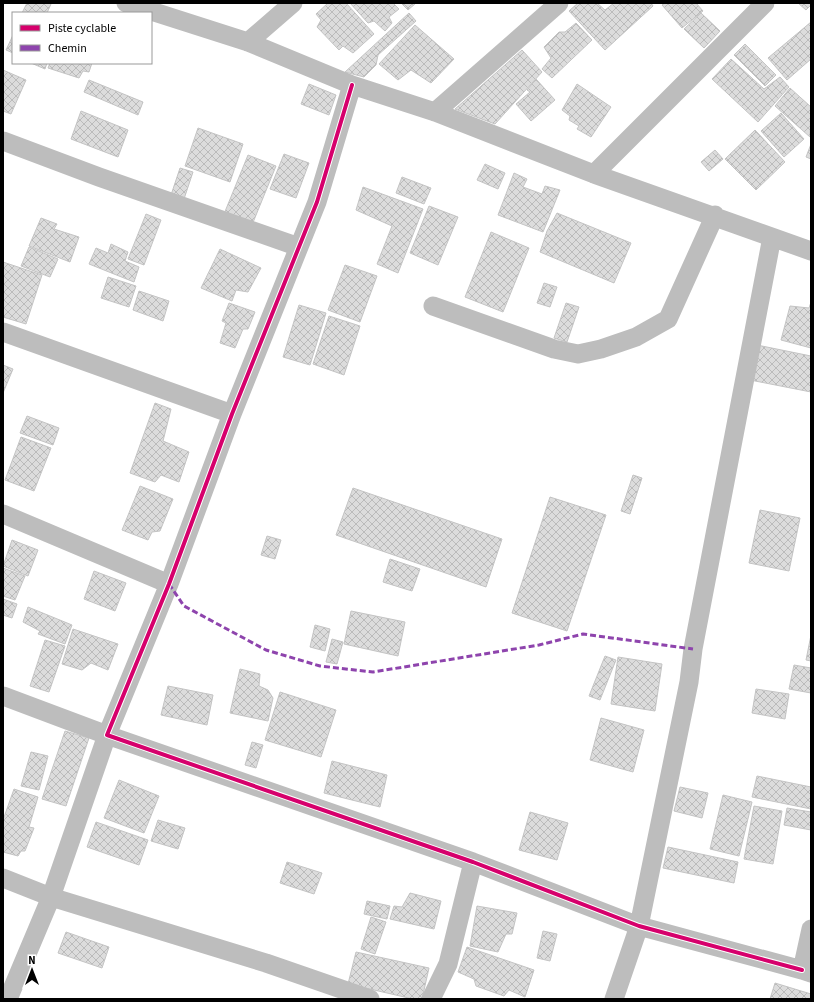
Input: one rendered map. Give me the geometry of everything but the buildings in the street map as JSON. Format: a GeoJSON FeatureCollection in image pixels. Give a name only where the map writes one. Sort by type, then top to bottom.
{"type":"FeatureCollection","features":[{"type":"Feature","properties":{"kind":"street"},"geometry":{"type":"LineString","coordinates":[[126,3],[248,42],[352,85],[435,112],[594,174],[715,215],[811,251]]}},
{"type":"Feature","properties":{"kind":"street"},"geometry":{"type":"LineString","coordinates":[[248,42],[293,3]]}},
{"type":"Feature","properties":{"kind":"street"},"geometry":{"type":"LineString","coordinates":[[435,112],[559,3]]}},
{"type":"Feature","properties":{"kind":"street"},"geometry":{"type":"LineString","coordinates":[[594,174],[765,3]]}},
{"type":"Feature","properties":{"kind":"street"},"geometry":{"type":"LineString","coordinates":[[8,999],[51,897],[107,735],[169,584],[232,414],[317,202],[352,85]]}},
{"type":"Feature","properties":{"kind":"street"},"geometry":{"type":"LineString","coordinates":[[3,141],[300,247]]}},
{"type":"Feature","properties":{"kind":"street"},"geometry":{"type":"LineString","coordinates":[[433,306],[554,349],[578,354],[601,349],[636,337],[668,319],[715,215]]}},
{"type":"Feature","properties":{"kind":"street"},"geometry":{"type":"LineString","coordinates":[[614,999],[639,926],[689,682],[693,649],[772,237]]}},
{"type":"Feature","properties":{"kind":"street"},"geometry":{"type":"LineString","coordinates":[[3,332],[232,414]]}},
{"type":"Feature","properties":{"kind":"street"},"geometry":{"type":"LineString","coordinates":[[3,514],[169,584]]}},
{"type":"Feature","properties":{"kind":"street"},"geometry":{"type":"LineString","coordinates":[[3,696],[107,735],[473,862],[639,926],[806,972],[811,929]]}},
{"type":"Feature","properties":{"kind":"street"},"geometry":{"type":"LineString","coordinates":[[431,999],[448,964],[473,862]]}},
{"type":"Feature","properties":{"kind":"street"},"geometry":{"type":"LineString","coordinates":[[3,878],[51,897],[266,963],[370,999]]}},
{"type":"Feature","properties":{"kind":"marked path"},"geometry":{"type":"LineString","coordinates":[[169,584],[184,606],[266,650],[320,666],[373,672],[539,645],[583,634],[693,649]]}},
{"type":"Feature","properties":{"kind":"cycle path"},"geometry":{"type":"LineString","coordinates":[[352,85],[317,202],[232,414],[169,584],[107,735],[473,862],[639,926],[802,970]]}}]}
